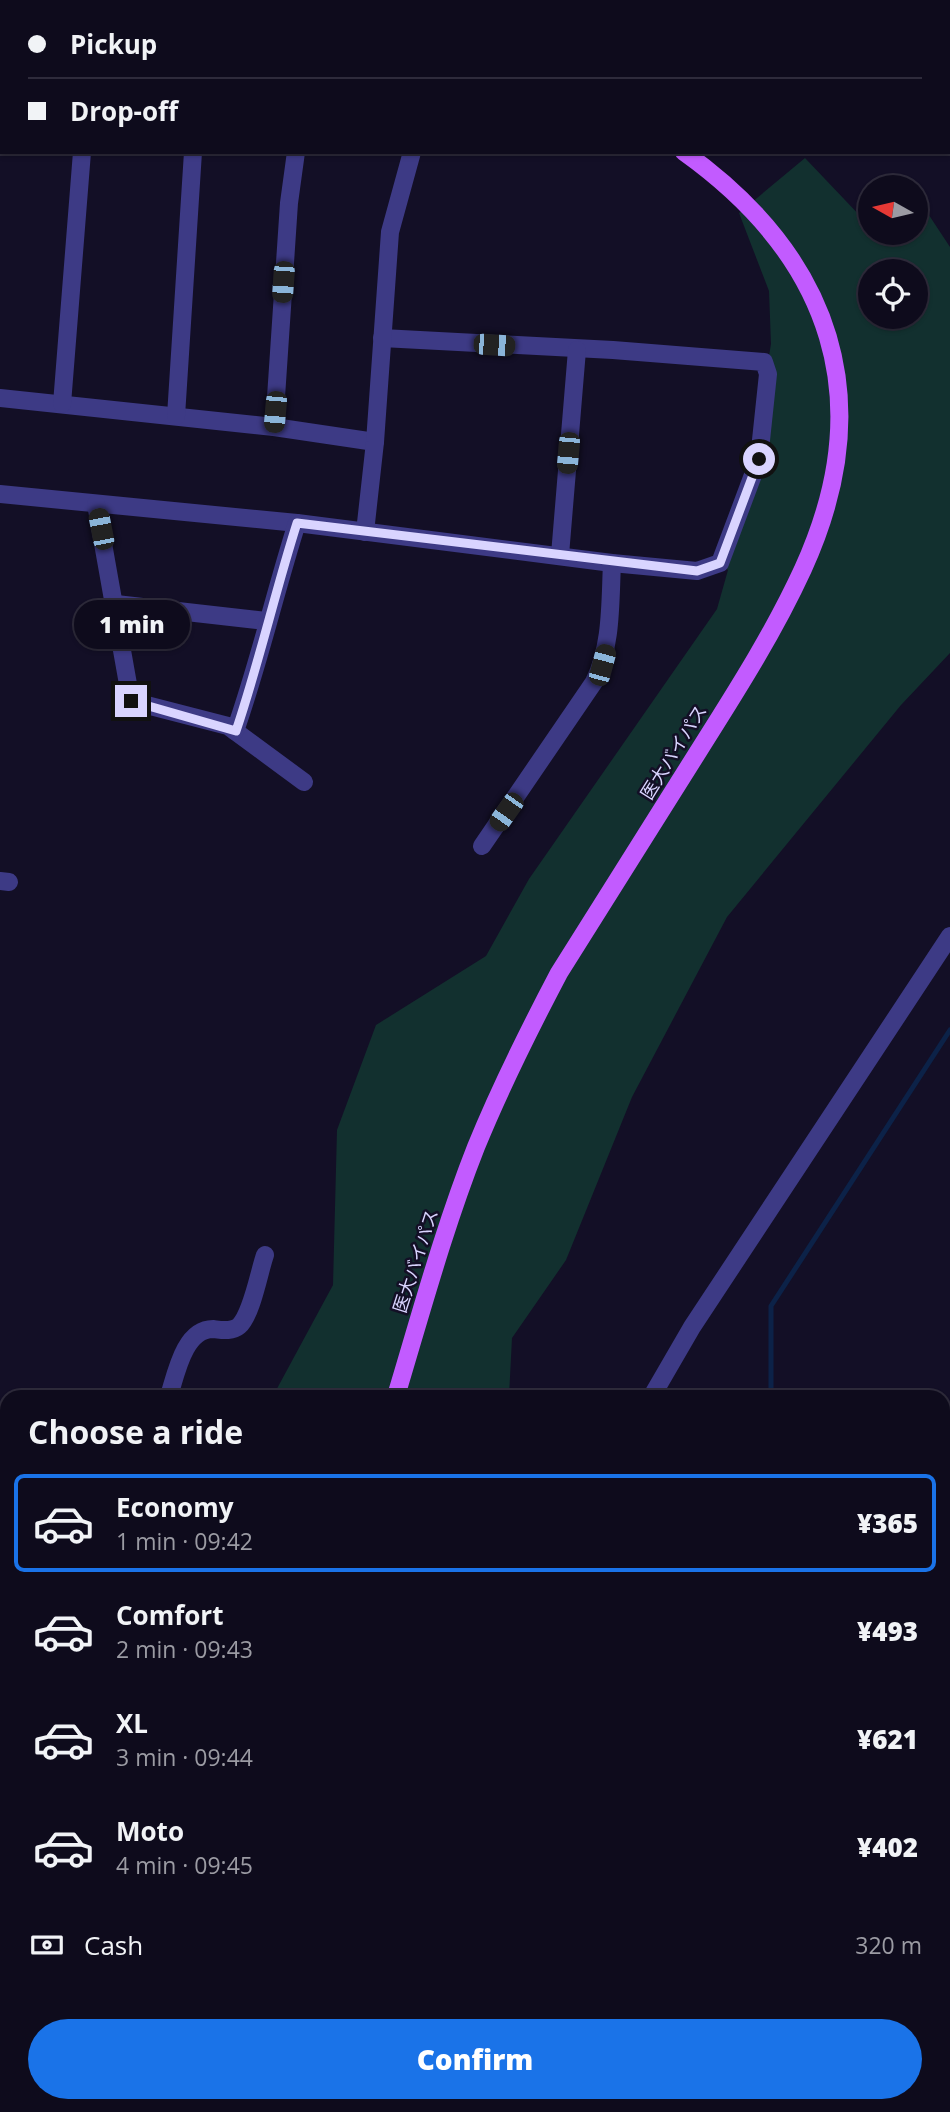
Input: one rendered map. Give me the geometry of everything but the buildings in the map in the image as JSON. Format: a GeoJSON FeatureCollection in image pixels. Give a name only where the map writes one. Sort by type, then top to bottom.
{"type":"FeatureCollection","features":[{"type":"Feature","properties":{"kind":"main road","name":"医大バイパス"},"geometry":{"type":"LineString","coordinates":[[398,1390],[432,1274],[476,1148],[538,1013],[767,638],[804,567],[825,505],[840,408],[837,367],[825,324],[792,260],[755,213],[725,184],[687,154]]}},
{"type":"Feature","properties":{"kind":"street"},"geometry":{"type":"LineString","coordinates":[[62,404],[82,154]]}},
{"type":"Feature","properties":{"kind":"street"},"geometry":{"type":"LineString","coordinates":[[176,416],[193,154]]}},
{"type":"Feature","properties":{"kind":"street"},"geometry":{"type":"LineString","coordinates":[[274,427],[289,203],[296,154]]}},
{"type":"Feature","properties":{"kind":"street"},"geometry":{"type":"LineString","coordinates":[[365,532],[375,442],[390,232],[411,154]]}},
{"type":"Feature","properties":{"kind":"street"},"geometry":{"type":"LineString","coordinates":[[0,494],[297,523],[560,555],[612,564],[697,571],[720,563],[759,459],[768,374],[764,362],[613,350],[577,351],[382,338]]}},
{"type":"Feature","properties":{"kind":"street"},"geometry":{"type":"LineString","coordinates":[[560,555],[577,351]]}},
{"type":"Feature","properties":{"kind":"street"},"geometry":{"type":"LineString","coordinates":[[0,398],[274,427],[375,442]]}},
{"type":"Feature","properties":{"kind":"street"},"geometry":{"type":"LineString","coordinates":[[96,504],[116,604],[131,701],[236,731],[304,782]]}},
{"type":"Feature","properties":{"kind":"street"},"geometry":{"type":"LineString","coordinates":[[236,731],[252,684],[266,621],[297,523]]}},
{"type":"Feature","properties":{"kind":"street"},"geometry":{"type":"LineString","coordinates":[[482,846],[594,682],[602,665],[607,648],[612,564]]}},
{"type":"Feature","properties":{"kind":"street"},"geometry":{"type":"LineString","coordinates":[[116,604],[266,621]]}},
{"type":"Feature","properties":{"kind":"street"},"geometry":{"type":"LineString","coordinates":[[655,1390],[692,1326],[950,936]]}},
{"type":"Feature","properties":{"kind":"street"},"geometry":{"type":"LineString","coordinates":[[171,1390],[188,1344],[197,1333],[208,1329],[230,1330],[238,1327],[246,1317],[265,1255]]}},
{"type":"Feature","properties":{"kind":"green space"},"geometry":{"type":"Polygon","coordinates":[[[805,158],[858,214],[858,245],[928,245],[928,214],[950,247],[950,653],[901,705],[727,917],[632,1097],[566,1260],[512,1338],[509,1390],[276,1390],[333,1285],[337,1130],[376,1025],[486,956],[529,879],[717,609],[728,570],[720,563],[743,510],[771,344],[769,291],[739,213],[805,158]]]}},
{"type":"Feature","properties":{"kind":"waterway"},"geometry":{"type":"LineString","coordinates":[[771,1390],[771,1306],[950,1030]]}},
{"type":"Feature","properties":{"kind":"route"},"geometry":{"type":"LineString","coordinates":[[131,701],[228,726],[236,731],[252,684],[266,621],[297,523],[560,555],[612,564],[697,571],[720,563],[759,459]]}}]}
